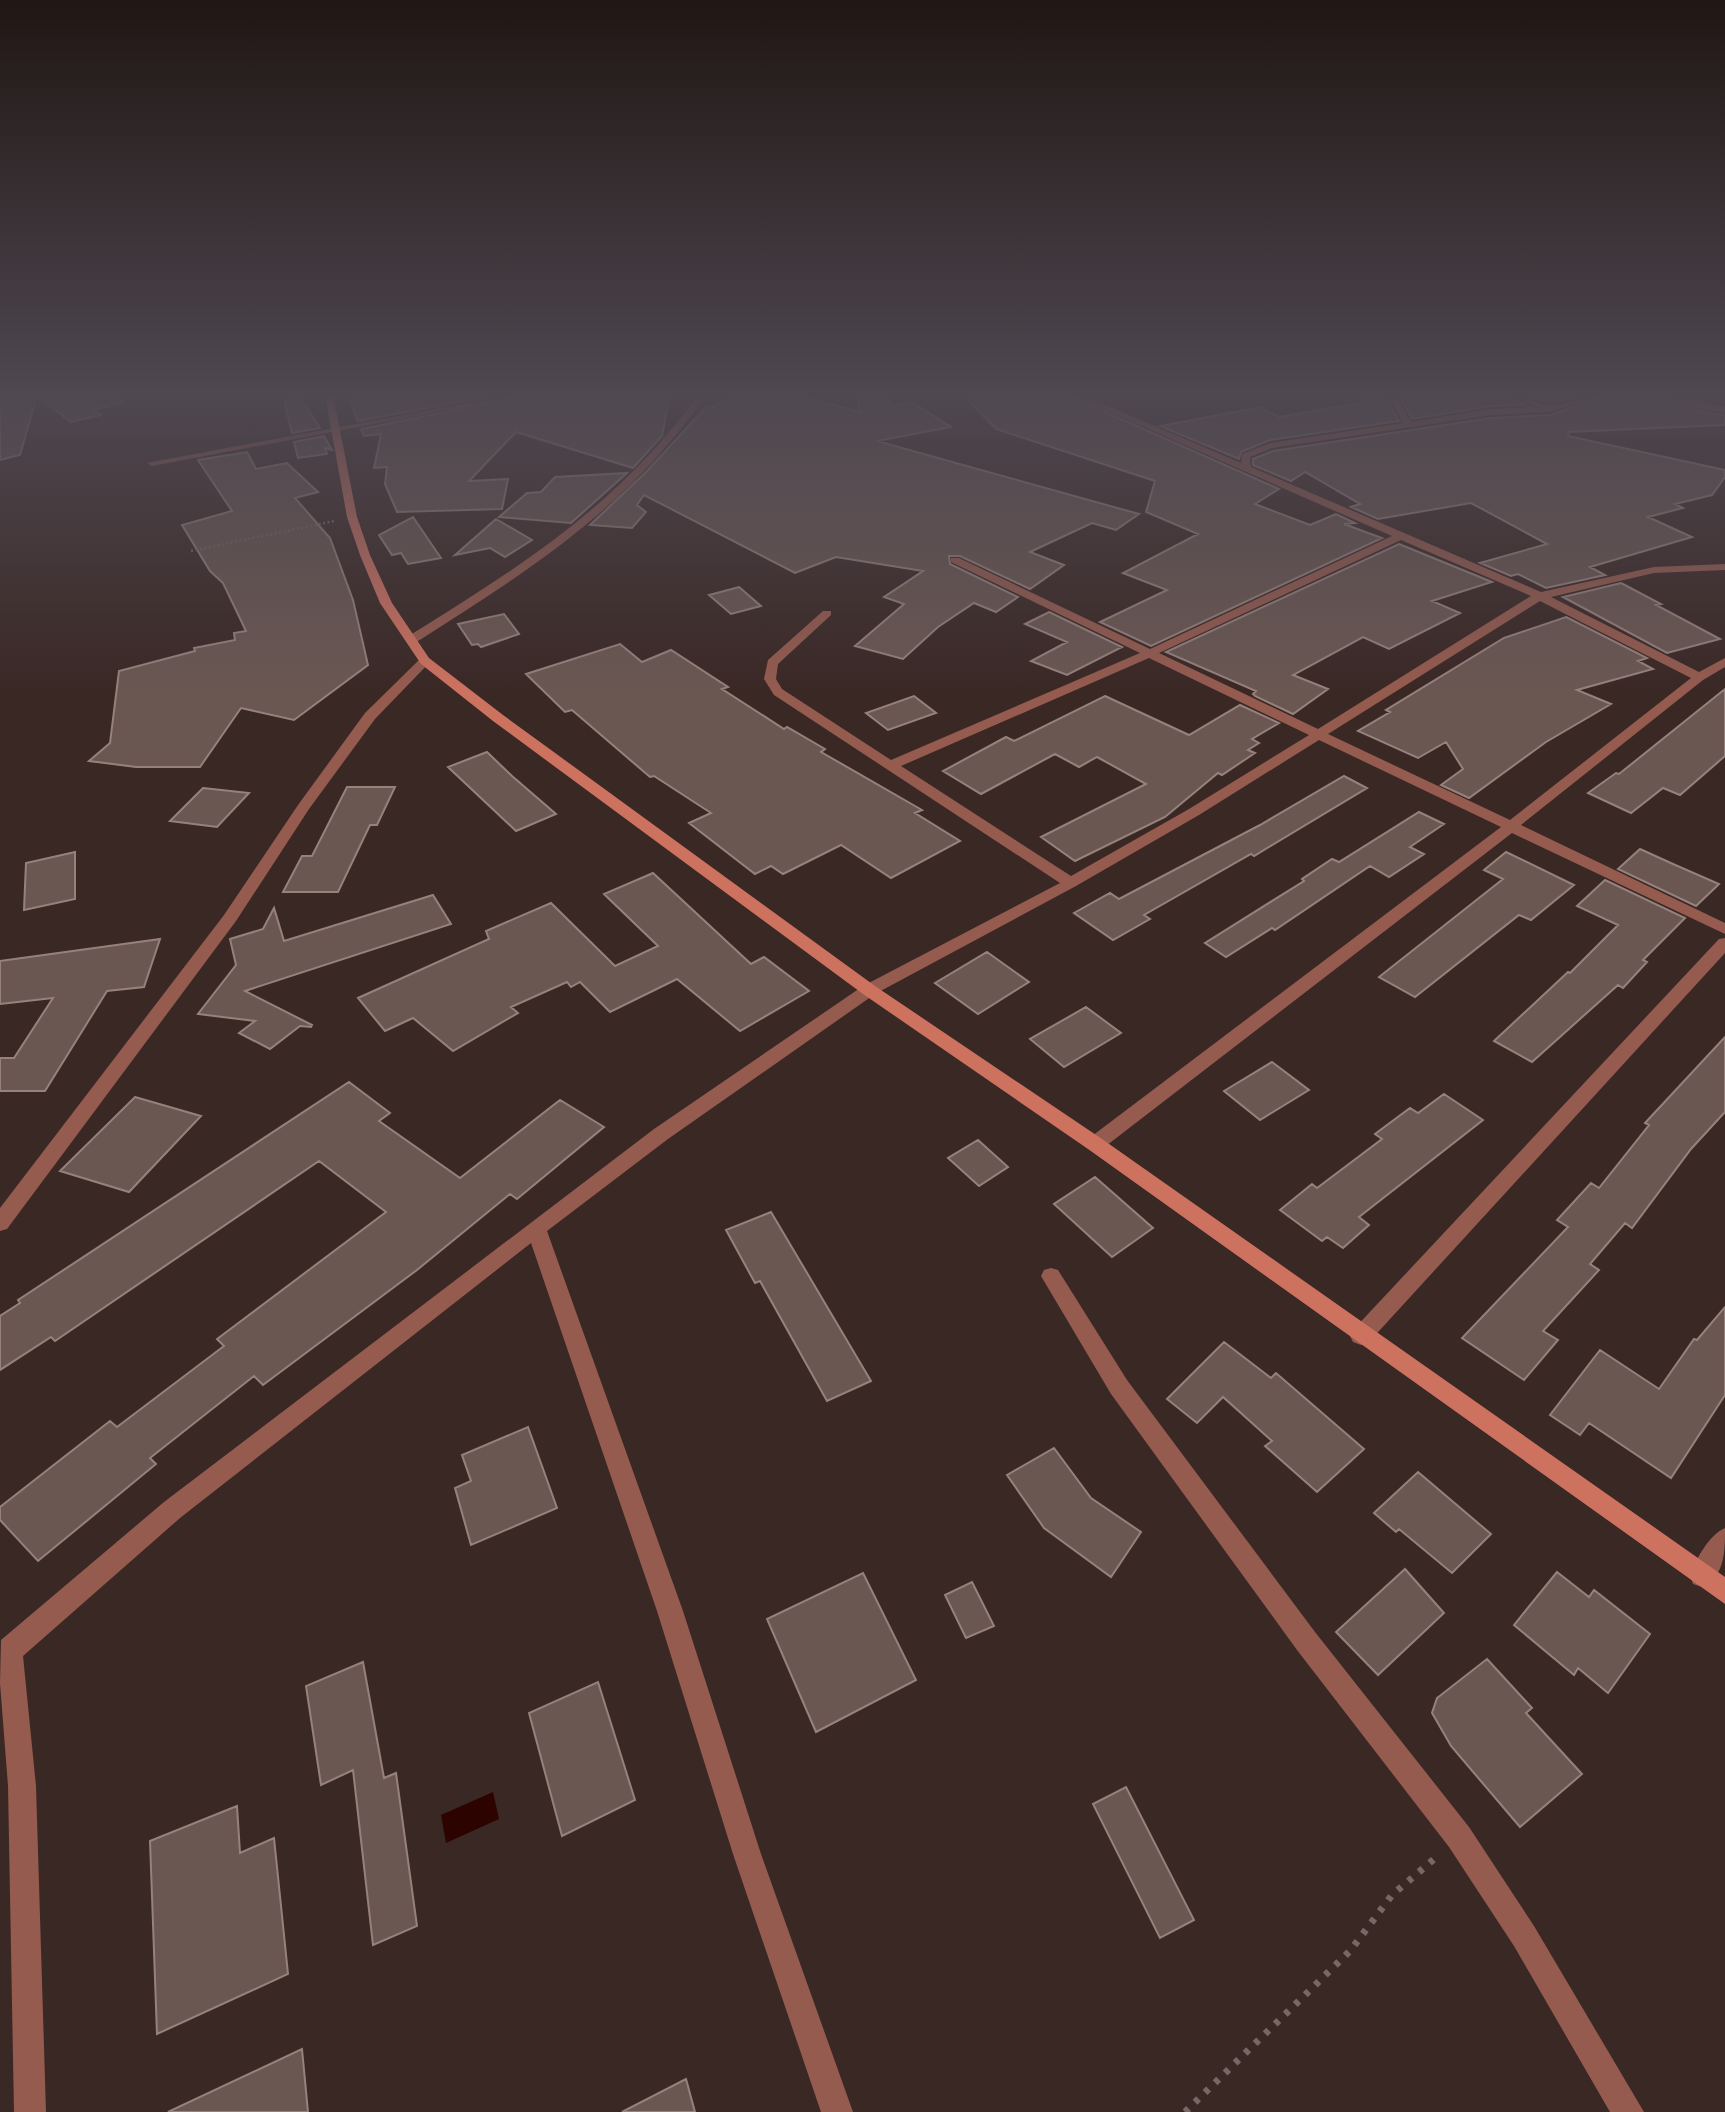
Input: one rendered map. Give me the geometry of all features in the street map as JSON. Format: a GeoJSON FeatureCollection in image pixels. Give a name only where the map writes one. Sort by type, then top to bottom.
{"type":"FeatureCollection","features":[{"type":"Feature","properties":{"kind":"street"},"geometry":{"type":"LineString","coordinates":[[348,494],[352,517],[373,578],[425,661],[509,727],[869,990],[1094,1144],[1725,1592]]}},
{"type":"Feature","properties":{"kind":"street"},"geometry":{"type":"LineString","coordinates":[[411,640],[550,547],[617,494]]}},
{"type":"Feature","properties":{"kind":"street"},"geometry":{"type":"LineString","coordinates":[[1300,494],[1540,596],[1699,677]]}},
{"type":"Feature","properties":{"kind":"street"},"geometry":{"type":"LineString","coordinates":[[891,765],[1150,653],[1401,536]]}},
{"type":"Feature","properties":{"kind":"street"},"geometry":{"type":"LineString","coordinates":[[955,560],[1317,736],[1725,929]]}},
{"type":"Feature","properties":{"kind":"street"},"geometry":{"type":"LineString","coordinates":[[30,2112],[22,1787],[5,1654],[172,1510],[536,1228],[661,1134],[869,990],[1071,883],[1317,736],[1540,596],[1654,570],[1725,567]]}},
{"type":"Feature","properties":{"kind":"street"},"geometry":{"type":"LineString","coordinates":[[827,613],[772,663],[768,674],[769,682],[796,705],[1071,883]]}},
{"type":"Feature","properties":{"kind":"street"},"geometry":{"type":"LineString","coordinates":[[0,1223],[230,918],[303,808],[370,716],[425,661]]}},
{"type":"Feature","properties":{"kind":"street"},"geometry":{"type":"LineString","coordinates":[[1094,1144],[1510,827],[1699,677],[1725,662]]}},
{"type":"Feature","properties":{"kind":"street"},"geometry":{"type":"LineString","coordinates":[[1362,1336],[1725,943]]}},
{"type":"Feature","properties":{"kind":"street"},"geometry":{"type":"LineString","coordinates":[[536,1228],[670,1611],[747,1854],[837,2112]]}},
{"type":"Feature","properties":{"kind":"street"},"geometry":{"type":"LineString","coordinates":[[1051,1276],[1119,1387],[1306,1641],[1459,1837],[1524,1936],[1628,2112]]}},
{"type":"Feature","properties":{"kind":"street"},"geometry":{"type":"LineString","coordinates":[[1702,1575],[1725,1540]]}},
{"type":"Feature","properties":{"kind":"path"},"geometry":{"type":"LineString","coordinates":[[191,551],[352,517]]}},
{"type":"Feature","properties":{"kind":"path"},"geometry":{"type":"LineString","coordinates":[[1185,2112],[1350,1951],[1392,1895],[1459,1837]]}},
{"type":"Feature","properties":{"kind":"shaded area"},"geometry":{"type":"Polygon","coordinates":[[[493,1792],[499,1819],[446,1843],[441,1815],[493,1792]]]}},
{"type":"Feature","properties":{"kind":"building"},"geometry":{"type":"Polygon","coordinates":[[[220,494],[312,494],[295,498],[330,538],[353,600],[368,665],[294,720],[241,708],[200,767],[136,767],[89,761],[110,743],[119,671],[195,651],[194,648],[235,640],[234,633],[246,631],[223,583],[210,571],[182,525],[232,511],[220,494]]]}},
{"type":"Feature","properties":{"kind":"building"},"geometry":{"type":"Polygon","coordinates":[[[389,494],[505,494],[502,509],[397,512],[389,494]]]}},
{"type":"Feature","properties":{"kind":"building"},"geometry":{"type":"Polygon","coordinates":[[[526,494],[604,494],[571,523],[499,517],[526,494]]]}},
{"type":"Feature","properties":{"kind":"building"},"geometry":{"type":"Polygon","coordinates":[[[623,494],[1066,494],[1139,514],[1116,530],[1092,523],[1030,552],[1064,565],[1030,589],[960,556],[949,556],[950,564],[1018,597],[996,612],[974,603],[938,627],[903,659],[855,646],[904,604],[884,597],[923,571],[836,557],[795,573],[644,495],[637,505],[646,512],[632,528],[590,525],[623,494]]]}},
{"type":"Feature","properties":{"kind":"building"},"geometry":{"type":"Polygon","coordinates":[[[1151,494],[1272,494],[1255,504],[1310,525],[1336,514],[1355,523],[1344,524],[1382,538],[1151,646],[1100,622],[1167,590],[1123,573],[1198,534],[1146,512],[1151,494]]]}},
{"type":"Feature","properties":{"kind":"building"},"geometry":{"type":"Polygon","coordinates":[[[1342,494],[1713,494],[1675,504],[1683,508],[1648,517],[1692,537],[1590,567],[1605,575],[1546,588],[1518,574],[1511,576],[1480,563],[1547,544],[1471,503],[1378,519],[1351,507],[1360,504],[1342,494]]]}},
{"type":"Feature","properties":{"kind":"building"},"geometry":{"type":"Polygon","coordinates":[[[413,517],[441,558],[408,564],[401,553],[392,555],[379,535],[413,517]]]}},
{"type":"Feature","properties":{"kind":"building"},"geometry":{"type":"Polygon","coordinates":[[[496,519],[532,540],[505,557],[490,548],[455,555],[496,519]]]}},
{"type":"Feature","properties":{"kind":"building"},"geometry":{"type":"Polygon","coordinates":[[[1399,544],[1492,582],[1432,601],[1460,613],[1389,649],[1363,637],[1293,675],[1328,689],[1293,714],[1255,696],[1253,694],[1256,691],[1166,652],[1399,544]]]}},
{"type":"Feature","properties":{"kind":"building"},"geometry":{"type":"Polygon","coordinates":[[[1621,583],[1720,639],[1667,653],[1563,597],[1621,583]]]}},
{"type":"Feature","properties":{"kind":"building"},"geometry":{"type":"Polygon","coordinates":[[[739,587],[761,606],[731,614],[709,595],[739,587]]]}},
{"type":"Feature","properties":{"kind":"building"},"geometry":{"type":"Polygon","coordinates":[[[1049,612],[1122,647],[1067,675],[1031,661],[1067,642],[1025,624],[1049,612]]]}},
{"type":"Feature","properties":{"kind":"building"},"geometry":{"type":"Polygon","coordinates":[[[504,614],[519,634],[481,647],[478,644],[472,645],[458,624],[504,614]]]}},
{"type":"Feature","properties":{"kind":"building"},"geometry":{"type":"Polygon","coordinates":[[[1566,617],[1647,658],[1638,661],[1653,669],[1577,690],[1611,704],[1546,742],[1469,798],[1441,785],[1463,769],[1446,742],[1418,758],[1358,731],[1390,712],[1386,710],[1504,638],[1566,617]]]}},
{"type":"Feature","properties":{"kind":"building"},"geometry":{"type":"Polygon","coordinates":[[[620,644],[642,662],[671,650],[728,687],[722,689],[784,729],[787,727],[825,749],[821,752],[922,810],[915,813],[960,841],[891,878],[841,845],[783,874],[771,866],[755,874],[689,823],[711,813],[654,776],[650,777],[572,710],[565,712],[526,674],[620,644]]]}},
{"type":"Feature","properties":{"kind":"building"},"geometry":{"type":"Polygon","coordinates":[[[1725,689],[1725,756],[1680,795],[1663,788],[1631,813],[1588,793],[1616,773],[1619,774],[1725,689]]]}},
{"type":"Feature","properties":{"kind":"building"},"geometry":{"type":"Polygon","coordinates":[[[914,696],[936,713],[888,730],[866,713],[914,696]]]}},
{"type":"Feature","properties":{"kind":"building"},"geometry":{"type":"Polygon","coordinates":[[[1105,696],[1189,735],[1240,705],[1279,723],[1252,739],[1259,743],[1248,750],[1255,753],[1222,775],[1218,773],[1165,817],[1075,861],[1041,837],[1146,784],[1097,757],[1079,767],[1055,754],[981,794],[943,771],[1006,737],[1014,741],[1105,696]]]}},
{"type":"Feature","properties":{"kind":"building"},"geometry":{"type":"Polygon","coordinates":[[[487,752],[556,814],[516,831],[448,767],[487,752]]]}},
{"type":"Feature","properties":{"kind":"building"},"geometry":{"type":"Polygon","coordinates":[[[1344,776],[1367,788],[1254,856],[1251,854],[1144,915],[1150,919],[1113,940],[1074,913],[1110,893],[1119,899],[1260,825],[1344,776]]]}},
{"type":"Feature","properties":{"kind":"building"},"geometry":{"type":"Polygon","coordinates":[[[347,787],[395,787],[377,825],[370,825],[338,892],[283,892],[302,856],[312,856],[347,787]]]}},
{"type":"Feature","properties":{"kind":"building"},"geometry":{"type":"Polygon","coordinates":[[[203,788],[249,793],[217,827],[170,821],[203,788]]]}},
{"type":"Feature","properties":{"kind":"building"},"geometry":{"type":"Polygon","coordinates":[[[1419,812],[1444,824],[1410,847],[1424,854],[1389,877],[1370,866],[1275,930],[1272,928],[1226,957],[1205,943],[1304,881],[1302,879],[1332,859],[1339,862],[1419,812]]]}},
{"type":"Feature","properties":{"kind":"building"},"geometry":{"type":"Polygon","coordinates":[[[1640,849],[1719,884],[1696,906],[1618,869],[1640,849]]]}},
{"type":"Feature","properties":{"kind":"building"},"geometry":{"type":"Polygon","coordinates":[[[75,852],[75,899],[24,910],[26,863],[75,852]]]}},
{"type":"Feature","properties":{"kind":"building"},"geometry":{"type":"Polygon","coordinates":[[[1506,852],[1574,885],[1531,920],[1519,915],[1415,997],[1379,977],[1503,879],[1484,870],[1506,852]]]}},
{"type":"Feature","properties":{"kind":"building"},"geometry":{"type":"Polygon","coordinates":[[[653,873],[751,964],[764,957],[809,991],[740,1031],[677,979],[610,1012],[580,982],[571,987],[567,982],[511,1007],[518,1013],[453,1051],[413,1018],[385,1031],[358,998],[489,939],[486,931],[551,903],[615,966],[658,946],[604,894],[653,873]]]}},
{"type":"Feature","properties":{"kind":"building"},"geometry":{"type":"Polygon","coordinates":[[[1605,880],[1685,918],[1643,960],[1647,962],[1623,988],[1618,985],[1532,1062],[1494,1041],[1570,973],[1618,925],[1577,906],[1605,880]]]}},
{"type":"Feature","properties":{"kind":"building"},"geometry":{"type":"Polygon","coordinates":[[[433,895],[451,924],[245,991],[312,1025],[300,1026],[270,1049],[239,1033],[255,1021],[198,1014],[236,965],[230,939],[263,929],[274,908],[284,941],[433,895]]]}},
{"type":"Feature","properties":{"kind":"building"},"geometry":{"type":"Polygon","coordinates":[[[160,939],[144,987],[107,991],[45,1091],[0,1091],[0,1058],[14,1058],[53,998],[0,1004],[0,961],[160,939]]]}},
{"type":"Feature","properties":{"kind":"building"},"geometry":{"type":"Polygon","coordinates":[[[987,952],[1029,982],[978,1014],[935,983],[987,952]]]}},
{"type":"Feature","properties":{"kind":"building"},"geometry":{"type":"Polygon","coordinates":[[[1086,1007],[1121,1033],[1064,1067],[1030,1039],[1086,1007]]]}},
{"type":"Feature","properties":{"kind":"building"},"geometry":{"type":"Polygon","coordinates":[[[1725,1037],[1725,1112],[1691,1149],[1632,1228],[1625,1223],[1590,1264],[1599,1270],[1543,1331],[1558,1340],[1524,1380],[1462,1338],[1568,1227],[1557,1220],[1591,1183],[1599,1188],[1649,1125],[1645,1123],[1725,1037]]]}},
{"type":"Feature","properties":{"kind":"building"},"geometry":{"type":"Polygon","coordinates":[[[1272,1062],[1309,1090],[1260,1120],[1224,1091],[1272,1062]]]}},
{"type":"Feature","properties":{"kind":"building"},"geometry":{"type":"Polygon","coordinates":[[[349,1082],[390,1113],[379,1121],[460,1178],[560,1100],[604,1127],[517,1199],[510,1194],[417,1270],[263,1385],[254,1376],[150,1458],[156,1464],[38,1561],[0,1520],[0,1507],[110,1421],[117,1427],[224,1346],[217,1339],[386,1212],[319,1161],[55,1341],[51,1337],[0,1370],[0,1316],[20,1303],[18,1300],[349,1082]]]}},
{"type":"Feature","properties":{"kind":"building"},"geometry":{"type":"Polygon","coordinates":[[[1444,1094],[1483,1120],[1359,1217],[1369,1225],[1343,1248],[1327,1237],[1322,1241],[1280,1210],[1312,1184],[1317,1188],[1382,1139],[1375,1134],[1410,1108],[1418,1113],[1444,1094]]]}},
{"type":"Feature","properties":{"kind":"building"},"geometry":{"type":"Polygon","coordinates":[[[135,1097],[201,1116],[129,1192],[60,1171],[135,1097]]]}},
{"type":"Feature","properties":{"kind":"building"},"geometry":{"type":"Polygon","coordinates":[[[978,1140],[1008,1167],[979,1186],[948,1158],[978,1140]]]}},
{"type":"Feature","properties":{"kind":"building"},"geometry":{"type":"Polygon","coordinates":[[[1095,1177],[1153,1228],[1112,1257],[1054,1204],[1095,1177]]]}},
{"type":"Feature","properties":{"kind":"building"},"geometry":{"type":"Polygon","coordinates":[[[771,1212],[871,1381],[827,1401],[760,1281],[755,1283],[726,1230],[771,1212]]]}},
{"type":"Feature","properties":{"kind":"building"},"geometry":{"type":"Polygon","coordinates":[[[1725,1307],[1725,1395],[1671,1478],[1589,1423],[1580,1435],[1550,1415],[1600,1350],[1659,1389],[1694,1339],[1697,1340],[1725,1307]]]}},
{"type":"Feature","properties":{"kind":"building"},"geometry":{"type":"Polygon","coordinates":[[[1224,1342],[1271,1378],[1276,1373],[1364,1449],[1317,1492],[1265,1446],[1272,1441],[1223,1397],[1197,1423],[1167,1399],[1224,1342]]]}},
{"type":"Feature","properties":{"kind":"building"},"geometry":{"type":"Polygon","coordinates":[[[528,1427],[557,1508],[471,1545],[455,1488],[471,1481],[462,1455],[528,1427]]]}},
{"type":"Feature","properties":{"kind":"building"},"geometry":{"type":"Polygon","coordinates":[[[1054,1448],[1091,1498],[1141,1532],[1111,1577],[1044,1528],[1007,1475],[1054,1448]]]}},
{"type":"Feature","properties":{"kind":"building"},"geometry":{"type":"Polygon","coordinates":[[[1418,1472],[1491,1534],[1452,1573],[1399,1529],[1396,1532],[1374,1513],[1418,1472]]]}},
{"type":"Feature","properties":{"kind":"building"},"geometry":{"type":"Polygon","coordinates":[[[1405,1569],[1444,1613],[1378,1675],[1336,1632],[1405,1569]]]}},
{"type":"Feature","properties":{"kind":"building"},"geometry":{"type":"Polygon","coordinates":[[[1557,1572],[1589,1597],[1594,1590],[1650,1634],[1608,1693],[1578,1668],[1574,1675],[1514,1625],[1557,1572]]]}},
{"type":"Feature","properties":{"kind":"building"},"geometry":{"type":"Polygon","coordinates":[[[863,1573],[916,1680],[816,1732],[767,1619],[863,1573]]]}},
{"type":"Feature","properties":{"kind":"building"},"geometry":{"type":"Polygon","coordinates":[[[972,1582],[994,1626],[966,1638],[945,1595],[972,1582]]]}},
{"type":"Feature","properties":{"kind":"building"},"geometry":{"type":"Polygon","coordinates":[[[1487,1659],[1532,1708],[1526,1713],[1582,1774],[1520,1827],[1451,1746],[1432,1713],[1437,1698],[1487,1659]]]}},
{"type":"Feature","properties":{"kind":"building"},"geometry":{"type":"Polygon","coordinates":[[[363,1662],[384,1778],[396,1773],[417,1926],[373,1945],[353,1770],[321,1785],[306,1686],[363,1662]]]}},
{"type":"Feature","properties":{"kind":"building"},"geometry":{"type":"Polygon","coordinates":[[[598,1682],[635,1800],[562,1836],[529,1713],[598,1682]]]}},
{"type":"Feature","properties":{"kind":"building"},"geometry":{"type":"Polygon","coordinates":[[[1126,1787],[1194,1920],[1160,1938],[1093,1804],[1126,1787]]]}},
{"type":"Feature","properties":{"kind":"building"},"geometry":{"type":"Polygon","coordinates":[[[237,1806],[240,1853],[274,1838],[288,1974],[157,2034],[150,1841],[237,1806]]]}},
{"type":"Feature","properties":{"kind":"building"},"geometry":{"type":"Polygon","coordinates":[[[302,2049],[308,2112],[168,2112],[302,2049]]]}},
{"type":"Feature","properties":{"kind":"building"},"geometry":{"type":"Polygon","coordinates":[[[686,2079],[695,2112],[622,2112],[686,2079]]]}}]}
